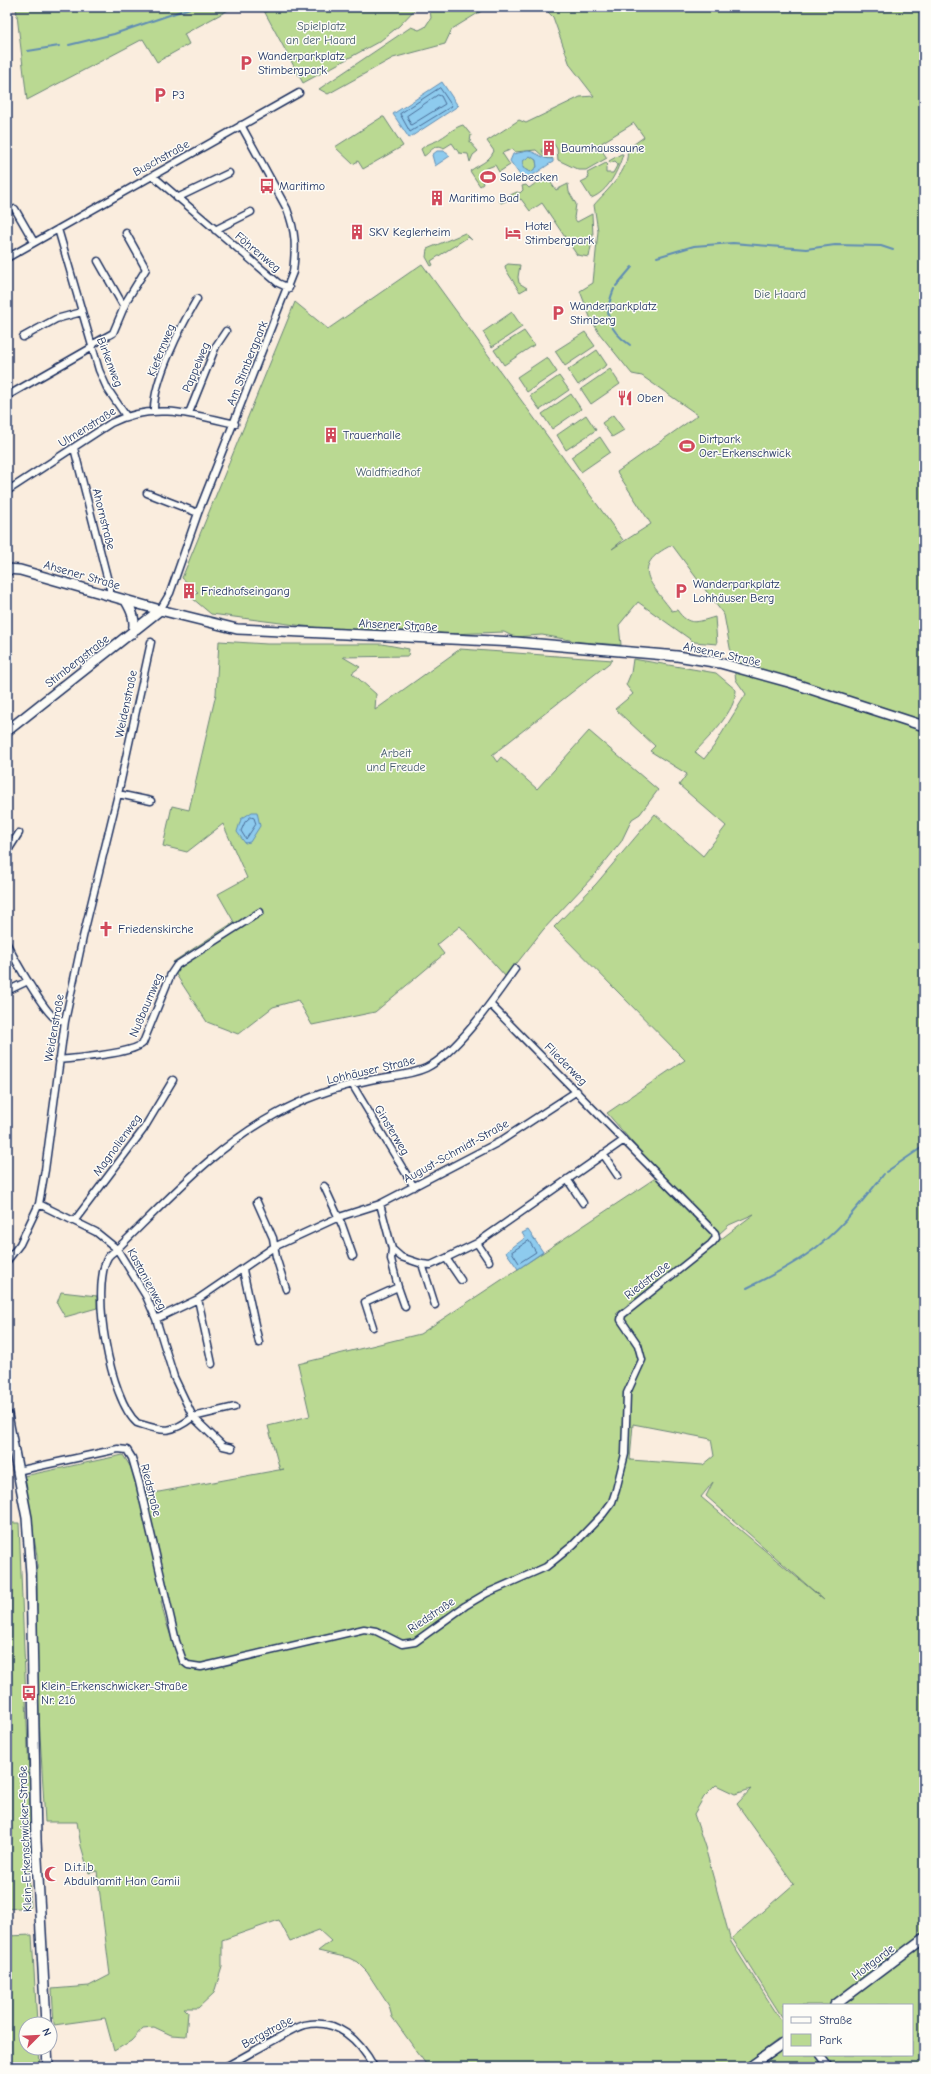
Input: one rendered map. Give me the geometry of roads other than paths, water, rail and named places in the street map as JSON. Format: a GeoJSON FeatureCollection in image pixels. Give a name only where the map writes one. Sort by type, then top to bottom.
{"type":"FeatureCollection","features":[{"type":"Feature","properties":{"kind":"street","name":"Buschstraße"},"geometry":{"type":"LineString","coordinates":[[7,258],[299,93]]}},
{"type":"Feature","properties":{"kind":"street","name":"Am Stimbergpark"},"geometry":{"type":"LineString","coordinates":[[160,610],[170,593],[198,513],[235,424],[294,272],[296,248],[292,222],[287,208],[241,125]]}},
{"type":"Feature","properties":{"kind":"street"},"geometry":{"type":"LineString","coordinates":[[178,198],[229,173]]}},
{"type":"Feature","properties":{"kind":"street","name":"Föhrenweg"},"geometry":{"type":"LineString","coordinates":[[153,176],[278,283],[289,288]]}},
{"type":"Feature","properties":{"kind":"street"},"geometry":{"type":"LineString","coordinates":[[15,209],[34,242]]}},
{"type":"Feature","properties":{"kind":"street","name":"Föhrenweg"},"geometry":{"type":"LineString","coordinates":[[215,230],[251,212]]}},
{"type":"Feature","properties":{"kind":"street","name":"Birkenweg"},"geometry":{"type":"LineString","coordinates":[[58,229],[91,348],[107,388],[126,416]]}},
{"type":"Feature","properties":{"kind":"street"},"geometry":{"type":"LineString","coordinates":[[7,396],[91,348],[95,342],[113,333],[136,283],[146,269],[126,233]]}},
{"type":"Feature","properties":{"kind":"street"},"geometry":{"type":"LineString","coordinates":[[98,261],[124,307]]}},
{"type":"Feature","properties":{"kind":"street","name":"Kiefernweg"},"geometry":{"type":"LineString","coordinates":[[154,411],[154,401],[170,353],[197,300]]}},
{"type":"Feature","properties":{"kind":"street"},"geometry":{"type":"LineString","coordinates":[[23,338],[56,319],[82,312]]}},
{"type":"Feature","properties":{"kind":"street","name":"Pappelweg"},"geometry":{"type":"LineString","coordinates":[[189,413],[216,346],[226,330]]}},
{"type":"Feature","properties":{"kind":"street","name":"Ulmenstraße"},"geometry":{"type":"LineString","coordinates":[[7,491],[111,423],[126,416],[154,411],[189,413],[235,424]]}},
{"type":"Feature","properties":{"kind":"street","name":"Ahornstraße"},"geometry":{"type":"LineString","coordinates":[[74,448],[110,589],[110,596]]}},
{"type":"Feature","properties":{"kind":"street"},"geometry":{"type":"LineString","coordinates":[[147,493],[198,513]]}},
{"type":"Feature","properties":{"kind":"street","name":"Ahsener Straße"},"geometry":{"type":"LineString","coordinates":[[7,569],[20,570],[160,610],[247,630],[516,642],[677,656],[720,663],[792,682],[924,726]]}},
{"type":"Feature","properties":{"kind":"street"},"geometry":{"type":"LineString","coordinates":[[126,600],[133,614],[135,626],[133,633]]}},
{"type":"Feature","properties":{"kind":"street","name":"Stimbergstraße"},"geometry":{"type":"LineString","coordinates":[[7,731],[133,633],[160,610]]}},
{"type":"Feature","properties":{"kind":"street","name":"Weidenstraße"},"geometry":{"type":"LineString","coordinates":[[7,1261],[20,1244],[39,1204],[65,1021],[83,937],[118,794],[151,642]]}},
{"type":"Feature","properties":{"kind":"street"},"geometry":{"type":"LineString","coordinates":[[118,794],[151,801]]}},
{"type":"Feature","properties":{"kind":"street"},"geometry":{"type":"LineString","coordinates":[[7,852],[19,833]]}},
{"type":"Feature","properties":{"kind":"street","name":"Nußbaumweg"},"geometry":{"type":"LineString","coordinates":[[59,1060],[122,1052],[140,1047],[171,974],[177,965],[260,912]]}},
{"type":"Feature","properties":{"kind":"street"},"geometry":{"type":"LineString","coordinates":[[7,944],[28,981],[55,1018],[65,1021]]}},
{"type":"Feature","properties":{"kind":"street","name":"Lohhäuser Straße"},"geometry":{"type":"LineString","coordinates":[[117,1249],[204,1164],[241,1135],[278,1113],[306,1099],[329,1090],[415,1072],[435,1063],[450,1050],[490,1004],[515,969]]}},
{"type":"Feature","properties":{"kind":"street"},"geometry":{"type":"LineString","coordinates":[[7,991],[28,981]]}},
{"type":"Feature","properties":{"kind":"street","name":"Fliederweg"},"geometry":{"type":"LineString","coordinates":[[490,1004],[712,1229],[716,1238],[711,1244]]}},
{"type":"Feature","properties":{"kind":"street","name":"Magnolienweg"},"geometry":{"type":"LineString","coordinates":[[75,1220],[143,1130],[173,1080]]}},
{"type":"Feature","properties":{"kind":"street","name":"Ginsterweg"},"geometry":{"type":"LineString","coordinates":[[352,1084],[414,1187]]}},
{"type":"Feature","properties":{"kind":"street","name":"August-Schmidt-Straße"},"geometry":{"type":"LineString","coordinates":[[156,1319],[198,1299],[243,1270],[274,1247],[339,1218],[380,1204],[499,1142],[577,1091]]}},
{"type":"Feature","properties":{"kind":"street"},"geometry":{"type":"LineString","coordinates":[[392,1249],[401,1257],[422,1264],[431,1264],[446,1258],[477,1243],[624,1140]]}},
{"type":"Feature","properties":{"kind":"street"},"geometry":{"type":"LineString","coordinates":[[603,1154],[618,1176]]}},
{"type":"Feature","properties":{"kind":"street"},"geometry":{"type":"LineString","coordinates":[[567,1179],[583,1203]]}},
{"type":"Feature","properties":{"kind":"street"},"geometry":{"type":"LineString","coordinates":[[324,1186],[339,1218],[352,1256]]}},
{"type":"Feature","properties":{"kind":"street"},"geometry":{"type":"LineString","coordinates":[[257,1202],[274,1238],[274,1247],[286,1289]]}},
{"type":"Feature","properties":{"kind":"street"},"geometry":{"type":"LineString","coordinates":[[39,1204],[75,1220],[96,1232],[117,1249]]}},
{"type":"Feature","properties":{"kind":"street"},"geometry":{"type":"LineString","coordinates":[[380,1204],[392,1249],[391,1259],[398,1288],[405,1307]]}},
{"type":"Feature","properties":{"kind":"street"},"geometry":{"type":"LineString","coordinates":[[477,1243],[489,1261]]}},
{"type":"Feature","properties":{"kind":"street","name":"Riedstraße"},"geometry":{"type":"LineString","coordinates":[[17,1471],[118,1449],[127,1450],[132,1458],[139,1482],[176,1640],[183,1661],[188,1665],[201,1667],[364,1629],[376,1631],[402,1644],[415,1642],[481,1596],[546,1567],[573,1545],[612,1502],[625,1454],[627,1393],[642,1360],[638,1345],[621,1320],[622,1314],[711,1244]]}},
{"type":"Feature","properties":{"kind":"street","name":"Kastanienweg"},"geometry":{"type":"LineString","coordinates":[[232,1448],[222,1446],[193,1417],[174,1377],[156,1319],[146,1296],[117,1249],[109,1257],[105,1268],[102,1303],[103,1332],[115,1382],[137,1423],[161,1431],[179,1428],[193,1417],[235,1407]]}},
{"type":"Feature","properties":{"kind":"street"},"geometry":{"type":"LineString","coordinates":[[446,1258],[461,1280]]}},
{"type":"Feature","properties":{"kind":"street"},"geometry":{"type":"LineString","coordinates":[[422,1264],[435,1305]]}},
{"type":"Feature","properties":{"kind":"street"},"geometry":{"type":"LineString","coordinates":[[243,1270],[259,1343]]}},
{"type":"Feature","properties":{"kind":"street"},"geometry":{"type":"LineString","coordinates":[[373,1327],[365,1302],[398,1288]]}},
{"type":"Feature","properties":{"kind":"street"},"geometry":{"type":"LineString","coordinates":[[198,1299],[212,1364]]}},
{"type":"Feature","properties":{"kind":"street","name":"Klein-Erkenschwicker-Straße"},"geometry":{"type":"LineString","coordinates":[[7,1416],[27,1518],[31,1573],[36,1841],[46,2016]]}},
{"type":"Feature","properties":{"kind":"street","name":"Holtgarde"},"geometry":{"type":"LineString","coordinates":[[836,2004],[924,1938]]}},
{"type":"Feature","properties":{"kind":"street","name":"Bergstraße"},"geometry":{"type":"LineString","coordinates":[[229,2066],[304,2025],[311,2025],[330,2026],[356,2039],[374,2067]]}},
{"type":"Feature","properties":{"kind":"street"},"geometry":{"type":"LineString","coordinates":[[750,2067],[783,2044]]}},
{"type":"Feature","properties":{"kind":"street"},"geometry":{"type":"LineString","coordinates":[[47,2056],[48,2067]]}},
{"type":"Feature","properties":{"kind":"street"},"geometry":{"type":"LineString","coordinates":[[821,2056],[829,2067]]}},
{"type":"Feature","properties":{"kind":"water"},"geometry":{"type":"Polygon","coordinates":[[[442,82],[458,106],[409,138],[393,114],[442,82]]]}},
{"type":"Feature","properties":{"kind":"water"},"geometry":{"type":"Polygon","coordinates":[[[437,151],[444,151],[450,156],[435,166],[432,155],[437,151]]]}},
{"type":"Feature","properties":{"kind":"water"},"geometry":{"type":"Polygon","coordinates":[[[528,151],[549,159],[553,159],[553,162],[534,174],[526,178],[522,178],[510,161],[513,154],[528,151]],[[530,156],[523,161],[523,168],[531,172],[537,167],[536,160],[530,156]]]}},
{"type":"Feature","properties":{"kind":"water"},"geometry":{"type":"Polygon","coordinates":[[[252,812],[257,812],[260,826],[250,842],[245,843],[237,832],[241,819],[252,812]]]}},
{"type":"Feature","properties":{"kind":"water"},"geometry":{"type":"Polygon","coordinates":[[[528,1230],[543,1252],[518,1269],[506,1252],[525,1238],[522,1233],[528,1230]]]}},
{"type":"Feature","properties":{"kind":"waterway"},"geometry":{"type":"LineString","coordinates":[[69,45],[114,34],[193,7]]}},
{"type":"Feature","properties":{"kind":"waterway"},"geometry":{"type":"LineString","coordinates":[[28,51],[59,46]]}},
{"type":"Feature","properties":{"kind":"waterway"},"geometry":{"type":"LineString","coordinates":[[657,257],[694,246],[733,243],[806,249],[835,245],[881,246],[893,250]]}},
{"type":"Feature","properties":{"kind":"waterway"},"geometry":{"type":"LineString","coordinates":[[616,286],[632,267]]}},
{"type":"Feature","properties":{"kind":"waterway"},"geometry":{"type":"LineString","coordinates":[[614,289],[609,306],[609,321],[616,333],[630,345]]}},
{"type":"Feature","properties":{"kind":"waterway"},"geometry":{"type":"LineString","coordinates":[[886,1172],[924,1146]]}},
{"type":"Feature","properties":{"kind":"waterway"},"geometry":{"type":"LineString","coordinates":[[747,1288],[792,1264],[828,1238],[848,1218],[884,1174]]}},
{"type":"Feature","properties":{"kind":"place","name":"Wanderparkplatz Stimbergpark"},"geometry":{"type":"Point","coordinates":[246,63]}},
{"type":"Feature","properties":{"kind":"place","name":"P3"},"geometry":{"type":"Point","coordinates":[160,95]}},
{"type":"Feature","properties":{"kind":"place","name":"Baumhaussaune"},"geometry":{"type":"Point","coordinates":[549,148]}},
{"type":"Feature","properties":{"kind":"place","name":"Solebecken"},"geometry":{"type":"Point","coordinates":[488,177]}},
{"type":"Feature","properties":{"kind":"place","name":"Maritimo"},"geometry":{"type":"Point","coordinates":[267,186]}},
{"type":"Feature","properties":{"kind":"place","name":"Maritimo Bad"},"geometry":{"type":"Point","coordinates":[437,198]}},
{"type":"Feature","properties":{"kind":"place","name":"SKV Keglerheim"},"geometry":{"type":"Point","coordinates":[357,232]}},
{"type":"Feature","properties":{"kind":"place","name":"Hotel Stimbergpark"},"geometry":{"type":"Point","coordinates":[513,233]}},
{"type":"Feature","properties":{"kind":"place","name":"Wanderparkplatz Stimberg"},"geometry":{"type":"Point","coordinates":[558,313]}},
{"type":"Feature","properties":{"kind":"place","name":"Oben"},"geometry":{"type":"Point","coordinates":[625,398]}},
{"type":"Feature","properties":{"kind":"place","name":"Trauerhalle"},"geometry":{"type":"Point","coordinates":[331,435]}},
{"type":"Feature","properties":{"kind":"place","name":"Dirtpark Oer-Erkenschwick"},"geometry":{"type":"Point","coordinates":[687,446]}},
{"type":"Feature","properties":{"kind":"place","name":"Friedhofseingang"},"geometry":{"type":"Point","coordinates":[189,591]}},
{"type":"Feature","properties":{"kind":"place","name":"Wanderparkplatz Lohhäuser Berg"},"geometry":{"type":"Point","coordinates":[681,591]}},
{"type":"Feature","properties":{"kind":"place","name":"Friedenskirche"},"geometry":{"type":"Point","coordinates":[106,929]}},
{"type":"Feature","properties":{"kind":"place","name":"Klein-Erkenschwicker-Straße Nr. 216"},"geometry":{"type":"Point","coordinates":[29,1693]}},
{"type":"Feature","properties":{"kind":"place","name":"D.i.t.i.b Abdulhamit Han Camii"},"geometry":{"type":"Point","coordinates":[52,1874]}},
{"type":"Feature","properties":{"kind":"park label","name":"Spielplatz an der Haard"},"geometry":{"type":"Point","coordinates":[321,33]}},
{"type":"Feature","properties":{"kind":"park label","name":"Die Haard"},"geometry":{"type":"Point","coordinates":[780,294]}},
{"type":"Feature","properties":{"kind":"park label","name":"Waldfriedhof"},"geometry":{"type":"Point","coordinates":[388,472]}},
{"type":"Feature","properties":{"kind":"park label","name":"Arbeit und Freude"},"geometry":{"type":"Point","coordinates":[396,760]}}]}
